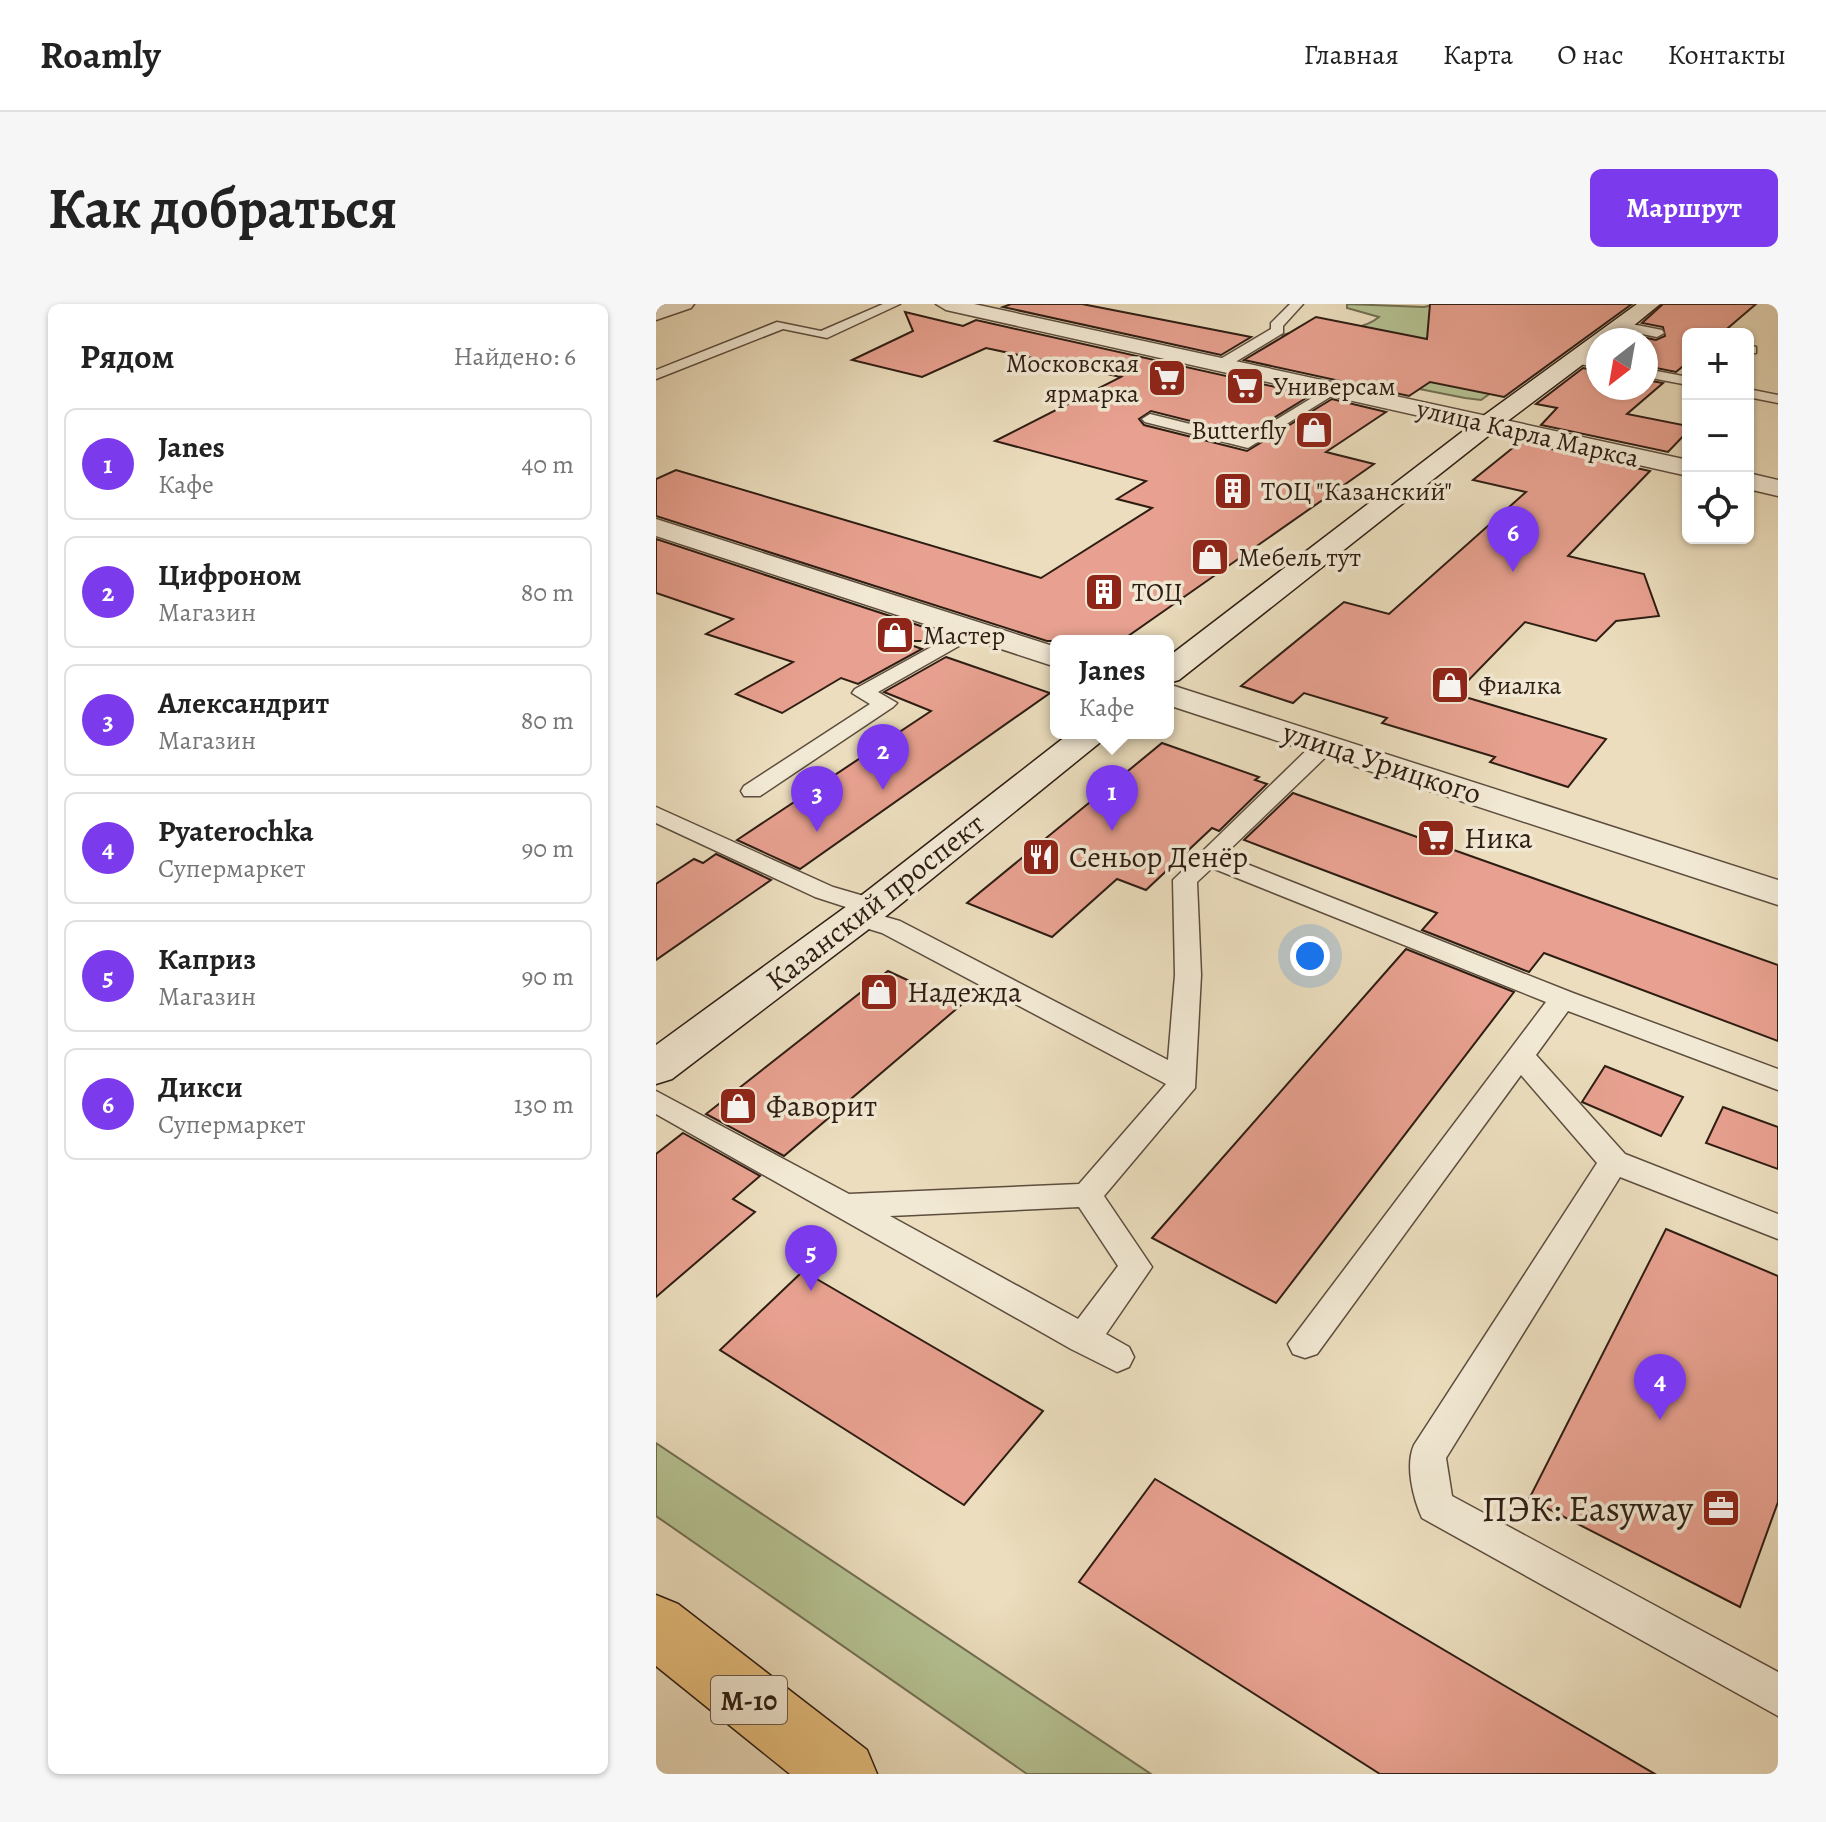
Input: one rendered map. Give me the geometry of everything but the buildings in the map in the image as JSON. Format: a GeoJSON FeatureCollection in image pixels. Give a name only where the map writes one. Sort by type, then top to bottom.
{"type":"FeatureCollection","features":[{"type":"Feature","properties":{"kind":"highway","name":"М-10"},"geometry":{"type":"LineString","coordinates":[[656,1626],[843,1774]]}},
{"type":"Feature","properties":{"kind":"street"},"geometry":{"type":"LineString","coordinates":[[656,314],[684,304]]}},
{"type":"Feature","properties":{"kind":"street","name":"улица Карла Маркса"},"geometry":{"type":"LineString","coordinates":[[946,304],[1682,467]]}},
{"type":"Feature","properties":{"kind":"street"},"geometry":{"type":"LineString","coordinates":[[1618,328],[1650,304]]}},
{"type":"Feature","properties":{"kind":"street"},"geometry":{"type":"LineString","coordinates":[[1174,668],[1488,424],[1586,363]]}},
{"type":"Feature","properties":{"kind":"street"},"geometry":{"type":"LineString","coordinates":[[1754,482],[1778,488]]}},
{"type":"Feature","properties":{"kind":"street"},"geometry":{"type":"LineString","coordinates":[[656,527],[1050,655]]}},
{"type":"Feature","properties":{"kind":"street","name":"улица Урицкого"},"geometry":{"type":"LineString","coordinates":[[1174,696],[1778,893]]}},
{"type":"Feature","properties":{"kind":"street","name":"Казанский проспект"},"geometry":{"type":"LineString","coordinates":[[656,1068],[865,912],[1083,739]]}},
{"type":"Feature","properties":{"kind":"lane"},"geometry":{"type":"LineString","coordinates":[[656,375],[782,325],[822,335],[894,304]]}},
{"type":"Feature","properties":{"kind":"lane"},"geometry":{"type":"LineString","coordinates":[[1222,364],[1278,330],[1276,326],[1297,304]]}},
{"type":"Feature","properties":{"kind":"lane"},"geometry":{"type":"LineString","coordinates":[[1621,326],[1631,328]]}},
{"type":"Feature","properties":{"kind":"lane"},"geometry":{"type":"LineString","coordinates":[[1658,375],[1682,380]]}},
{"type":"Feature","properties":{"kind":"lane"},"geometry":{"type":"LineString","coordinates":[[1150,419],[1248,443],[1333,389]]}},
{"type":"Feature","properties":{"kind":"lane"},"geometry":{"type":"LineString","coordinates":[[1754,394],[1778,399]]}},
{"type":"Feature","properties":{"kind":"lane"},"geometry":{"type":"LineString","coordinates":[[752,791],[886,703],[862,693],[973,630]]}},
{"type":"Feature","properties":{"kind":"lane"},"geometry":{"type":"LineString","coordinates":[[845,1206],[1087,1195],[1180,1088],[1188,975],[1185,880],[1326,744]]}},
{"type":"Feature","properties":{"kind":"lane"},"geometry":{"type":"LineString","coordinates":[[656,814],[865,912],[1180,1079]]}},
{"type":"Feature","properties":{"kind":"lane"},"geometry":{"type":"LineString","coordinates":[[1207,857],[1563,999],[1778,1080]]}},
{"type":"Feature","properties":{"kind":"lane"},"geometry":{"type":"LineString","coordinates":[[1305,1344],[1563,999]]}},
{"type":"Feature","properties":{"kind":"lane"},"geometry":{"type":"LineString","coordinates":[[1521,1056],[1614,1162],[1778,1227]]}},
{"type":"Feature","properties":{"kind":"lane"},"geometry":{"type":"LineString","coordinates":[[656,1101],[1117,1357]]}},
{"type":"Feature","properties":{"kind":"lane"},"geometry":{"type":"LineString","coordinates":[[1614,1162],[1427,1456],[1435,1506],[1778,1695]]}},
{"type":"Feature","properties":{"kind":"lane"},"geometry":{"type":"LineString","coordinates":[[1083,1339],[1136,1267],[1087,1195]]}},
{"type":"Feature","properties":{"kind":"green space"},"geometry":{"type":"Polygon","coordinates":[[[1347,304],[1424,307],[1438,304],[1506,382],[1481,400],[1465,398],[1384,382],[1283,338],[1282,335],[1294,332],[1358,327],[1379,317],[1347,308],[1347,304]]]}},
{"type":"Feature","properties":{"kind":"green space"},"geometry":{"type":"Polygon","coordinates":[[[656,1443],[1151,1774],[1027,1774],[656,1516],[656,1443]]]}},
{"type":"Feature","properties":{"kind":"place","name":"Московская ярмарка"},"geometry":{"type":"Point","coordinates":[1167,378]}},
{"type":"Feature","properties":{"kind":"place","name":"Универсам"},"geometry":{"type":"Point","coordinates":[1245,386]}},
{"type":"Feature","properties":{"kind":"place","name":"Butterfly"},"geometry":{"type":"Point","coordinates":[1314,430]}},
{"type":"Feature","properties":{"kind":"place","name":"ТОЦ \"Казанский\""},"geometry":{"type":"Point","coordinates":[1233,491]}},
{"type":"Feature","properties":{"kind":"place","name":"Мебель тут"},"geometry":{"type":"Point","coordinates":[1210,557]}},
{"type":"Feature","properties":{"kind":"place","name":"Дикси"},"geometry":{"type":"Point","coordinates":[1513,572]}},
{"type":"Feature","properties":{"kind":"place","name":"ТОЦ"},"geometry":{"type":"Point","coordinates":[1104,592]}},
{"type":"Feature","properties":{"kind":"place","name":"Мастер"},"geometry":{"type":"Point","coordinates":[895,635]}},
{"type":"Feature","properties":{"kind":"place","name":"Фиалка"},"geometry":{"type":"Point","coordinates":[1450,685]}},
{"type":"Feature","properties":{"kind":"place","name":"Цифроном"},"geometry":{"type":"Point","coordinates":[883,790]}},
{"type":"Feature","properties":{"kind":"place","name":"Janes"},"geometry":{"type":"Point","coordinates":[1112,831]}},
{"type":"Feature","properties":{"kind":"place","name":"Александрит"},"geometry":{"type":"Point","coordinates":[817,832]}},
{"type":"Feature","properties":{"kind":"place","name":"Ника"},"geometry":{"type":"Point","coordinates":[1436,838]}},
{"type":"Feature","properties":{"kind":"place","name":"Сеньор Денёр"},"geometry":{"type":"Point","coordinates":[1041,857]}},
{"type":"Feature","properties":{"kind":"place","name":"Надежда"},"geometry":{"type":"Point","coordinates":[879,992]}},
{"type":"Feature","properties":{"kind":"place","name":"Фаворит"},"geometry":{"type":"Point","coordinates":[738,1106]}},
{"type":"Feature","properties":{"kind":"place","name":"Каприз"},"geometry":{"type":"Point","coordinates":[811,1291]}},
{"type":"Feature","properties":{"kind":"place","name":"Pyaterochka"},"geometry":{"type":"Point","coordinates":[1660,1420]}},
{"type":"Feature","properties":{"kind":"place","name":"ПЭК: Easyway"},"geometry":{"type":"Point","coordinates":[1721,1508]}}]}
